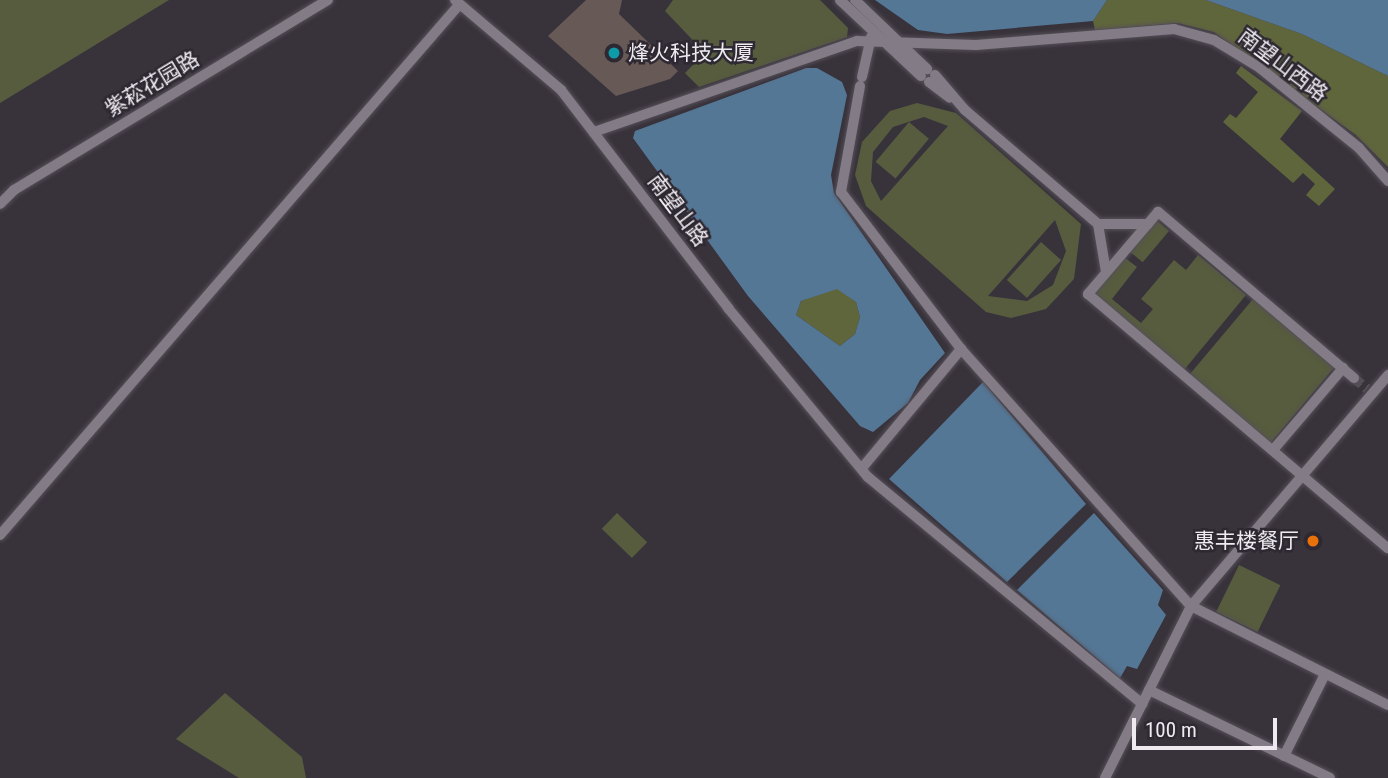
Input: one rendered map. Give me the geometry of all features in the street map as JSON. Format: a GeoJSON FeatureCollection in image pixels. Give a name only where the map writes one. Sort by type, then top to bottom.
{"type":"FeatureCollection","features":[{"type":"Feature","properties":{"kind":"street","name":"紫菘花园路"},"geometry":{"type":"LineString","coordinates":[[0,204],[14,190],[328,0]]}},
{"type":"Feature","properties":{"kind":"street"},"geometry":{"type":"LineString","coordinates":[[840,0],[1098,224],[1106,272]]}},
{"type":"Feature","properties":{"kind":"street"},"geometry":{"type":"LineString","coordinates":[[855,0],[876,34],[897,41],[928,76]]}},
{"type":"Feature","properties":{"kind":"street"},"geometry":{"type":"LineString","coordinates":[[0,535],[457,3]]}},
{"type":"Feature","properties":{"kind":"street","name":"南望山路"},"geometry":{"type":"LineString","coordinates":[[457,3],[557,86],[728,308],[858,463],[1142,704]]}},
{"type":"Feature","properties":{"kind":"street","name":"南望山西路"},"geometry":{"type":"LineString","coordinates":[[594,132],[826,48],[876,34],[897,41],[976,46],[1161,28],[1205,36],[1267,74],[1369,157],[1388,181]]}},
{"type":"Feature","properties":{"kind":"street"},"geometry":{"type":"LineString","coordinates":[[876,34],[861,82],[841,192],[961,349],[1191,606],[1324,676],[1388,705]]}},
{"type":"Feature","properties":{"kind":"street"},"geometry":{"type":"LineString","coordinates":[[1353,378],[1158,212],[1088,293],[1388,548]]}},
{"type":"Feature","properties":{"kind":"street"},"geometry":{"type":"LineString","coordinates":[[1098,224],[1148,224]]}},
{"type":"Feature","properties":{"kind":"street"},"geometry":{"type":"LineString","coordinates":[[858,463],[961,349]]}},
{"type":"Feature","properties":{"kind":"street"},"geometry":{"type":"LineString","coordinates":[[1273,450],[1343,369]]}},
{"type":"Feature","properties":{"kind":"street"},"geometry":{"type":"LineString","coordinates":[[1105,778],[1191,606],[1303,475],[1370,391],[1388,375]]}},
{"type":"Feature","properties":{"kind":"street"},"geometry":{"type":"LineString","coordinates":[[1284,756],[1324,676]]}},
{"type":"Feature","properties":{"kind":"street"},"geometry":{"type":"LineString","coordinates":[[1149,690],[1330,778]]}},
{"type":"Feature","properties":{"kind":"green space"},"geometry":{"type":"Polygon","coordinates":[[[0,0],[169,0],[0,103],[0,0]]]}},
{"type":"Feature","properties":{"kind":"green space"},"geometry":{"type":"Polygon","coordinates":[[[673,0],[820,0],[848,28],[847,37],[699,87],[685,73],[705,53],[665,11],[673,0]]]}},
{"type":"Feature","properties":{"kind":"green space"},"geometry":{"type":"Polygon","coordinates":[[[1107,0],[1206,0],[1302,34],[1388,76],[1388,167],[1356,135],[1214,32],[1178,23],[1095,30],[1093,21],[1107,0]]]}},
{"type":"Feature","properties":{"kind":"green space"},"geometry":{"type":"Polygon","coordinates":[[[1241,66],[1302,111],[1280,139],[1335,189],[1319,206],[1306,195],[1315,184],[1303,173],[1293,183],[1223,122],[1230,114],[1236,118],[1258,92],[1236,73],[1241,66]]]}},
{"type":"Feature","properties":{"kind":"green space"},"geometry":{"type":"Polygon","coordinates":[[[917,103],[956,113],[1081,224],[1074,279],[1046,309],[1011,318],[986,312],[866,206],[855,175],[862,142],[890,111],[917,103]],[[924,117],[893,127],[873,152],[871,181],[881,201],[948,126],[924,117]],[[1055,220],[988,296],[1027,301],[1053,285],[1066,251],[1055,220]]]}},
{"type":"Feature","properties":{"kind":"green space"},"geometry":{"type":"Polygon","coordinates":[[[909,122],[929,139],[895,179],[876,162],[909,122]]]}},
{"type":"Feature","properties":{"kind":"green space"},"geometry":{"type":"Polygon","coordinates":[[[1156,220],[1169,231],[1143,262],[1130,251],[1156,220]]]}},
{"type":"Feature","properties":{"kind":"green space"},"geometry":{"type":"Polygon","coordinates":[[[1041,242],[1061,260],[1027,298],[1007,280],[1041,242]]]}},
{"type":"Feature","properties":{"kind":"green space"},"geometry":{"type":"Polygon","coordinates":[[[1198,255],[1246,295],[1184,370],[1094,294],[1124,257],[1137,267],[1112,299],[1141,323],[1153,309],[1141,299],[1174,260],[1186,270],[1198,255]]]}},
{"type":"Feature","properties":{"kind":"green space"},"geometry":{"type":"Polygon","coordinates":[[[837,288],[856,302],[860,317],[855,334],[840,346],[796,315],[801,301],[837,288]]]}},
{"type":"Feature","properties":{"kind":"green space"},"geometry":{"type":"Polygon","coordinates":[[[1253,299],[1334,367],[1271,443],[1189,375],[1253,299]]]}},
{"type":"Feature","properties":{"kind":"green space"},"geometry":{"type":"Polygon","coordinates":[[[617,513],[647,542],[632,558],[602,529],[617,513]]]}},
{"type":"Feature","properties":{"kind":"green space"},"geometry":{"type":"Polygon","coordinates":[[[1239,565],[1280,585],[1258,632],[1216,612],[1239,565]]]}},
{"type":"Feature","properties":{"kind":"green space"},"geometry":{"type":"Polygon","coordinates":[[[225,693],[302,757],[306,778],[239,778],[176,739],[225,693]]]}},
{"type":"Feature","properties":{"kind":"water"},"geometry":{"type":"Polygon","coordinates":[[[875,0],[1107,0],[1093,21],[947,34],[918,30],[875,0]]]}},
{"type":"Feature","properties":{"kind":"water"},"geometry":{"type":"Polygon","coordinates":[[[1206,0],[1388,0],[1388,76],[1302,34],[1206,0]]]}},
{"type":"Feature","properties":{"kind":"water"},"geometry":{"type":"Polygon","coordinates":[[[806,68],[817,68],[842,82],[847,95],[831,175],[834,193],[945,353],[920,380],[908,403],[873,432],[860,426],[748,296],[633,138],[635,131],[806,68]],[[837,289],[801,301],[796,315],[840,346],[855,334],[860,317],[856,302],[837,289]]]}},
{"type":"Feature","properties":{"kind":"water"},"geometry":{"type":"Polygon","coordinates":[[[983,382],[1086,504],[1007,582],[889,479],[983,382]]]}},
{"type":"Feature","properties":{"kind":"water"},"geometry":{"type":"Polygon","coordinates":[[[1094,513],[1163,590],[1158,605],[1166,615],[1137,669],[1127,666],[1120,678],[1017,590],[1094,513]]]}},
{"type":"Feature","properties":{"kind":"building","name":"烽火科技大厦"},"geometry":{"type":"Polygon","coordinates":[[[586,0],[622,0],[619,14],[678,71],[670,79],[616,96],[548,36],[586,0]]]}},
{"type":"Feature","properties":{"kind":"tunnel"},"geometry":{"type":"LineString","coordinates":[[1354,378],[1367,389]]}},
{"type":"Feature","properties":{"kind":"place","name":"烽火科技大厦"},"geometry":{"type":"Point","coordinates":[614,53]}},
{"type":"Feature","properties":{"kind":"place","name":"惠丰楼餐厅"},"geometry":{"type":"Point","coordinates":[1313,541]}}]}
